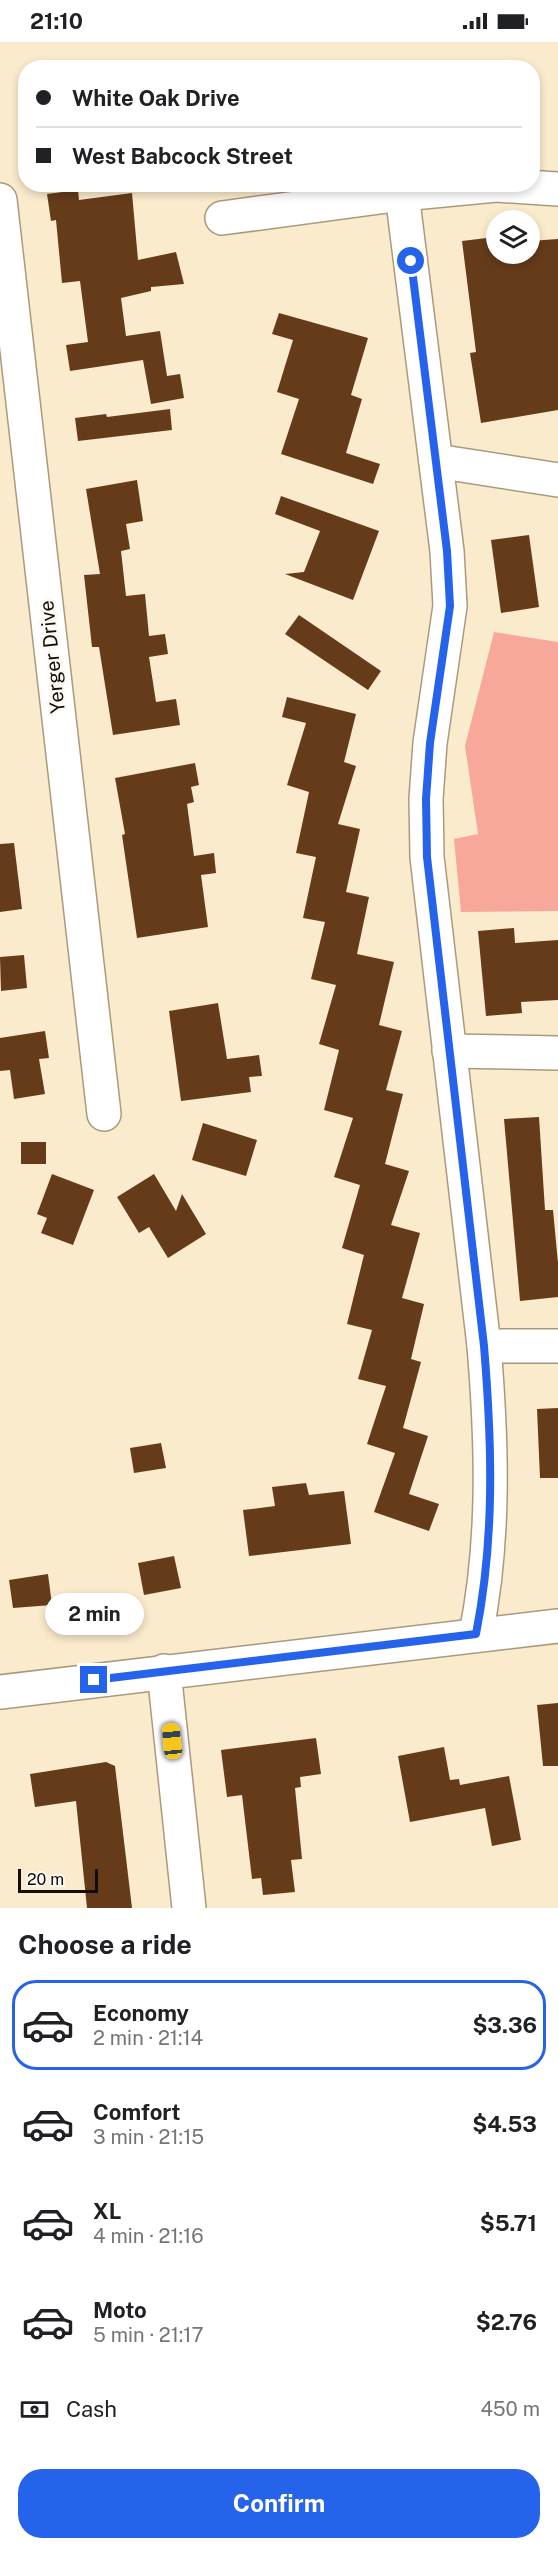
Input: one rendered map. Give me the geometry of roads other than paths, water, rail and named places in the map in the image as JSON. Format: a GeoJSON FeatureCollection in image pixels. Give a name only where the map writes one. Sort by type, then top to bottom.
{"type":"FeatureCollection","features":[{"type":"Feature","properties":{"kind":"street"},"geometry":{"type":"LineString","coordinates":[[540,188],[558,189]]}},
{"type":"Feature","properties":{"kind":"street"},"geometry":{"type":"LineString","coordinates":[[222,218],[423,192]]}},
{"type":"Feature","properties":{"kind":"street"},"geometry":{"type":"LineString","coordinates":[[402,194],[447,551],[450,606],[430,743],[426,799],[427,857],[484,1346],[490,1421],[491,1502],[485,1588],[476,1634]]}},
{"type":"Feature","properties":{"kind":"street","name":"Yerger Drive"},"geometry":{"type":"LineString","coordinates":[[0,200],[104,1114]]}},
{"type":"Feature","properties":{"kind":"street"},"geometry":{"type":"LineString","coordinates":[[436,461],[558,480]]}},
{"type":"Feature","properties":{"kind":"street"},"geometry":{"type":"LineString","coordinates":[[449,1051],[558,1053]]}},
{"type":"Feature","properties":{"kind":"street"},"geometry":{"type":"LineString","coordinates":[[484,1346],[558,1346]]}},
{"type":"Feature","properties":{"kind":"street"},"geometry":{"type":"LineString","coordinates":[[0,1692],[558,1626]]}},
{"type":"Feature","properties":{"kind":"street"},"geometry":{"type":"LineString","coordinates":[[164,1671],[189,1906]]}}]}
